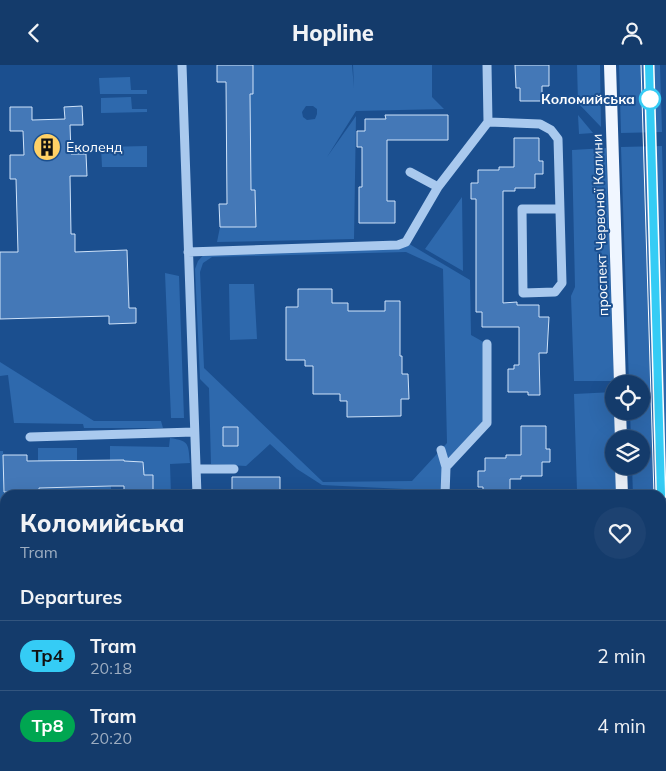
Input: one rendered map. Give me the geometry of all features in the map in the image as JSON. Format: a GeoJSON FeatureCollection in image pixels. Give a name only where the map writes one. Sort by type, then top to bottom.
{"type":"FeatureCollection","features":[{"type":"Feature","properties":{"kind":"main road","name":"проспект Червоної Калини"},"geometry":{"type":"LineString","coordinates":[[610,65],[620,375]]}},
{"type":"Feature","properties":{"kind":"main road"},"geometry":{"type":"LineString","coordinates":[[621,475],[622,490]]}},
{"type":"Feature","properties":{"kind":"street"},"geometry":{"type":"LineString","coordinates":[[182,65],[197,490]]}},
{"type":"Feature","properties":{"kind":"street"},"geometry":{"type":"LineString","coordinates":[[188,252],[398,249],[406,242],[438,187],[488,122],[487,65]]}},
{"type":"Feature","properties":{"kind":"street"},"geometry":{"type":"LineString","coordinates":[[488,122],[540,124],[551,130],[558,139],[560,209],[562,283],[554,292],[523,293],[522,209],[560,209]]}},
{"type":"Feature","properties":{"kind":"street"},"geometry":{"type":"LineString","coordinates":[[410,172],[438,187]]}},
{"type":"Feature","properties":{"kind":"street"},"geometry":{"type":"LineString","coordinates":[[446,467],[487,423],[487,345]]}},
{"type":"Feature","properties":{"kind":"street"},"geometry":{"type":"LineString","coordinates":[[30,437],[194,432]]}},
{"type":"Feature","properties":{"kind":"street"},"geometry":{"type":"LineString","coordinates":[[441,450],[446,467],[445,490]]}},
{"type":"Feature","properties":{"kind":"street"},"geometry":{"type":"LineString","coordinates":[[196,469],[234,469]]}},
{"type":"Feature","properties":{"kind":"shaded area"},"geometry":{"type":"Polygon","coordinates":[[[253,65],[352,65],[354,88],[353,65],[432,65],[432,97],[444,109],[356,111],[327,157],[356,116],[354,239],[217,242],[220,227],[256,226],[255,191],[251,190],[250,94],[253,93],[253,65]],[[306,106],[302,112],[303,117],[307,120],[315,119],[317,109],[313,106],[306,106]]]}},
{"type":"Feature","properties":{"kind":"shaded area"},"geometry":{"type":"Polygon","coordinates":[[[577,65],[600,65],[601,127],[578,103],[577,65]]]}},
{"type":"Feature","properties":{"kind":"shaded area"},"geometry":{"type":"Polygon","coordinates":[[[619,65],[660,65],[662,132],[621,133],[619,65]]]}},
{"type":"Feature","properties":{"kind":"shaded area"},"geometry":{"type":"Polygon","coordinates":[[[130,77],[131,90],[147,90],[147,94],[100,94],[99,78],[130,77]]]}},
{"type":"Feature","properties":{"kind":"shaded area"},"geometry":{"type":"Polygon","coordinates":[[[131,97],[132,109],[147,109],[147,112],[101,113],[101,98],[131,97]]]}},
{"type":"Feature","properties":{"kind":"shaded area"},"geometry":{"type":"Polygon","coordinates":[[[578,115],[593,133],[579,134],[578,115]]]}},
{"type":"Feature","properties":{"kind":"shaded area"},"geometry":{"type":"Polygon","coordinates":[[[147,146],[147,167],[102,167],[101,147],[147,146]]]}},
{"type":"Feature","properties":{"kind":"shaded area"},"geometry":{"type":"Polygon","coordinates":[[[662,146],[666,296],[666,490],[633,490],[632,475],[650,475],[650,430],[631,430],[630,420],[650,420],[650,375],[629,375],[621,147],[662,146]]]}},
{"type":"Feature","properties":{"kind":"shaded area"},"geometry":{"type":"Polygon","coordinates":[[[606,148],[614,375],[605,375],[605,381],[574,381],[571,296],[575,287],[572,150],[606,148]]]}},
{"type":"Feature","properties":{"kind":"shaded area"},"geometry":{"type":"Polygon","coordinates":[[[462,197],[463,271],[425,249],[462,197]]]}},
{"type":"Feature","properties":{"kind":"shaded area"},"geometry":{"type":"Polygon","coordinates":[[[406,242],[470,280],[471,335],[487,344],[487,423],[446,467],[445,490],[322,485],[297,469],[270,444],[246,466],[211,464],[209,388],[200,379],[195,269],[198,261],[207,251],[406,242]],[[406,252],[212,257],[203,263],[200,272],[204,368],[323,482],[412,481],[447,443],[443,269],[406,252]]]}},
{"type":"Feature","properties":{"kind":"shaded area"},"geometry":{"type":"Polygon","coordinates":[[[165,273],[179,276],[184,418],[171,418],[165,273]]]}},
{"type":"Feature","properties":{"kind":"shaded area"},"geometry":{"type":"Polygon","coordinates":[[[229,284],[254,284],[257,339],[230,340],[229,284]]]}},
{"type":"Feature","properties":{"kind":"shaded area"},"geometry":{"type":"Polygon","coordinates":[[[0,362],[94,421],[161,421],[163,428],[84,428],[83,424],[14,423],[8,375],[0,376],[0,362]]]}},
{"type":"Feature","properties":{"kind":"shaded area"},"geometry":{"type":"Polygon","coordinates":[[[605,392],[605,420],[615,420],[616,430],[605,430],[605,475],[617,475],[618,490],[577,490],[574,394],[605,392]]]}},
{"type":"Feature","properties":{"kind":"shaded area"},"geometry":{"type":"Polygon","coordinates":[[[170,438],[185,442],[189,451],[190,463],[170,464],[171,490],[153,490],[153,475],[144,475],[143,462],[110,460],[110,446],[169,447],[170,438]]]}},
{"type":"Feature","properties":{"kind":"shaded area"},"geometry":{"type":"Polygon","coordinates":[[[38,448],[77,448],[77,460],[38,461],[38,448]]]}},
{"type":"Feature","properties":{"kind":"shaded area"},"geometry":{"type":"Polygon","coordinates":[[[0,451],[3,451],[4,490],[0,490],[0,451]]]}},
{"type":"Feature","properties":{"kind":"shaded area"},"geometry":{"type":"Polygon","coordinates":[[[111,486],[111,490],[39,490],[39,488],[111,486]]]}},
{"type":"Feature","properties":{"kind":"building"},"geometry":{"type":"Polygon","coordinates":[[[217,65],[253,65],[253,94],[250,94],[251,190],[255,190],[256,227],[220,227],[219,204],[227,204],[226,82],[217,82],[217,65]]]}},
{"type":"Feature","properties":{"kind":"building"},"geometry":{"type":"Polygon","coordinates":[[[515,65],[549,65],[549,86],[542,86],[542,101],[520,101],[520,88],[516,88],[515,65]]]}},
{"type":"Feature","properties":{"kind":"building"},"geometry":{"type":"Polygon","coordinates":[[[82,106],[83,125],[70,125],[71,154],[86,154],[87,176],[70,176],[71,234],[75,234],[75,252],[127,250],[129,308],[136,308],[136,323],[109,324],[109,316],[0,319],[0,252],[18,252],[16,179],[10,179],[10,155],[24,155],[23,131],[10,131],[10,107],[32,107],[32,120],[65,119],[64,107],[82,106]]]}},
{"type":"Feature","properties":{"kind":"building"},"geometry":{"type":"Polygon","coordinates":[[[385,115],[448,115],[448,140],[387,140],[387,201],[395,201],[395,223],[359,223],[359,187],[362,187],[362,147],[357,147],[357,131],[365,131],[365,119],[386,119],[385,115]]]}},
{"type":"Feature","properties":{"kind":"building"},"geometry":{"type":"Polygon","coordinates":[[[514,138],[539,138],[539,161],[543,161],[543,174],[535,174],[535,188],[515,188],[515,191],[503,191],[503,303],[517,302],[517,305],[539,305],[539,317],[549,317],[547,353],[539,353],[540,395],[528,395],[528,392],[508,392],[508,369],[514,369],[514,365],[519,365],[519,327],[482,327],[482,312],[476,312],[476,199],[471,199],[471,183],[478,183],[478,170],[499,170],[499,167],[514,167],[514,138]]]}},
{"type":"Feature","properties":{"kind":"building"},"geometry":{"type":"Polygon","coordinates":[[[298,289],[332,289],[332,303],[348,303],[348,311],[385,311],[385,301],[400,301],[400,356],[402,356],[402,374],[408,374],[409,399],[401,399],[401,416],[347,417],[347,401],[340,401],[340,394],[313,394],[313,366],[305,366],[305,360],[286,360],[286,307],[298,307],[298,289]]]}},
{"type":"Feature","properties":{"kind":"building"},"geometry":{"type":"Polygon","coordinates":[[[521,426],[546,426],[546,449],[550,449],[550,462],[542,462],[542,476],[521,476],[521,479],[510,479],[510,490],[483,490],[483,487],[478,487],[478,471],[485,471],[485,458],[506,458],[506,455],[521,455],[521,426]]]}},
{"type":"Feature","properties":{"kind":"building"},"geometry":{"type":"Polygon","coordinates":[[[223,427],[238,427],[238,446],[223,446],[223,427]]]}},
{"type":"Feature","properties":{"kind":"building"},"geometry":{"type":"Polygon","coordinates":[[[3,455],[27,455],[27,461],[124,460],[143,462],[144,475],[153,475],[153,490],[124,490],[124,486],[111,486],[4,490],[3,455]]]}},
{"type":"Feature","properties":{"kind":"building"},"geometry":{"type":"Polygon","coordinates":[[[232,477],[280,477],[280,490],[232,490],[232,477]]]}},
{"type":"Feature","properties":{"kind":"tram line"},"geometry":{"type":"LineString","coordinates":[[641,65],[654,490]]}},
{"type":"Feature","properties":{"kind":"tram line"},"geometry":{"type":"LineString","coordinates":[[649,65],[657,343]]}},
{"type":"Feature","properties":{"kind":"tram line","name":"Тр4"},"geometry":{"type":"LineString","coordinates":[[649,65],[661,490]]}},
{"type":"Feature","properties":{"kind":"place","name":"Коломийська"},"geometry":{"type":"Point","coordinates":[650,99]}},
{"type":"Feature","properties":{"kind":"place","name":"Еколенд"},"geometry":{"type":"Point","coordinates":[47,147]}}]}
